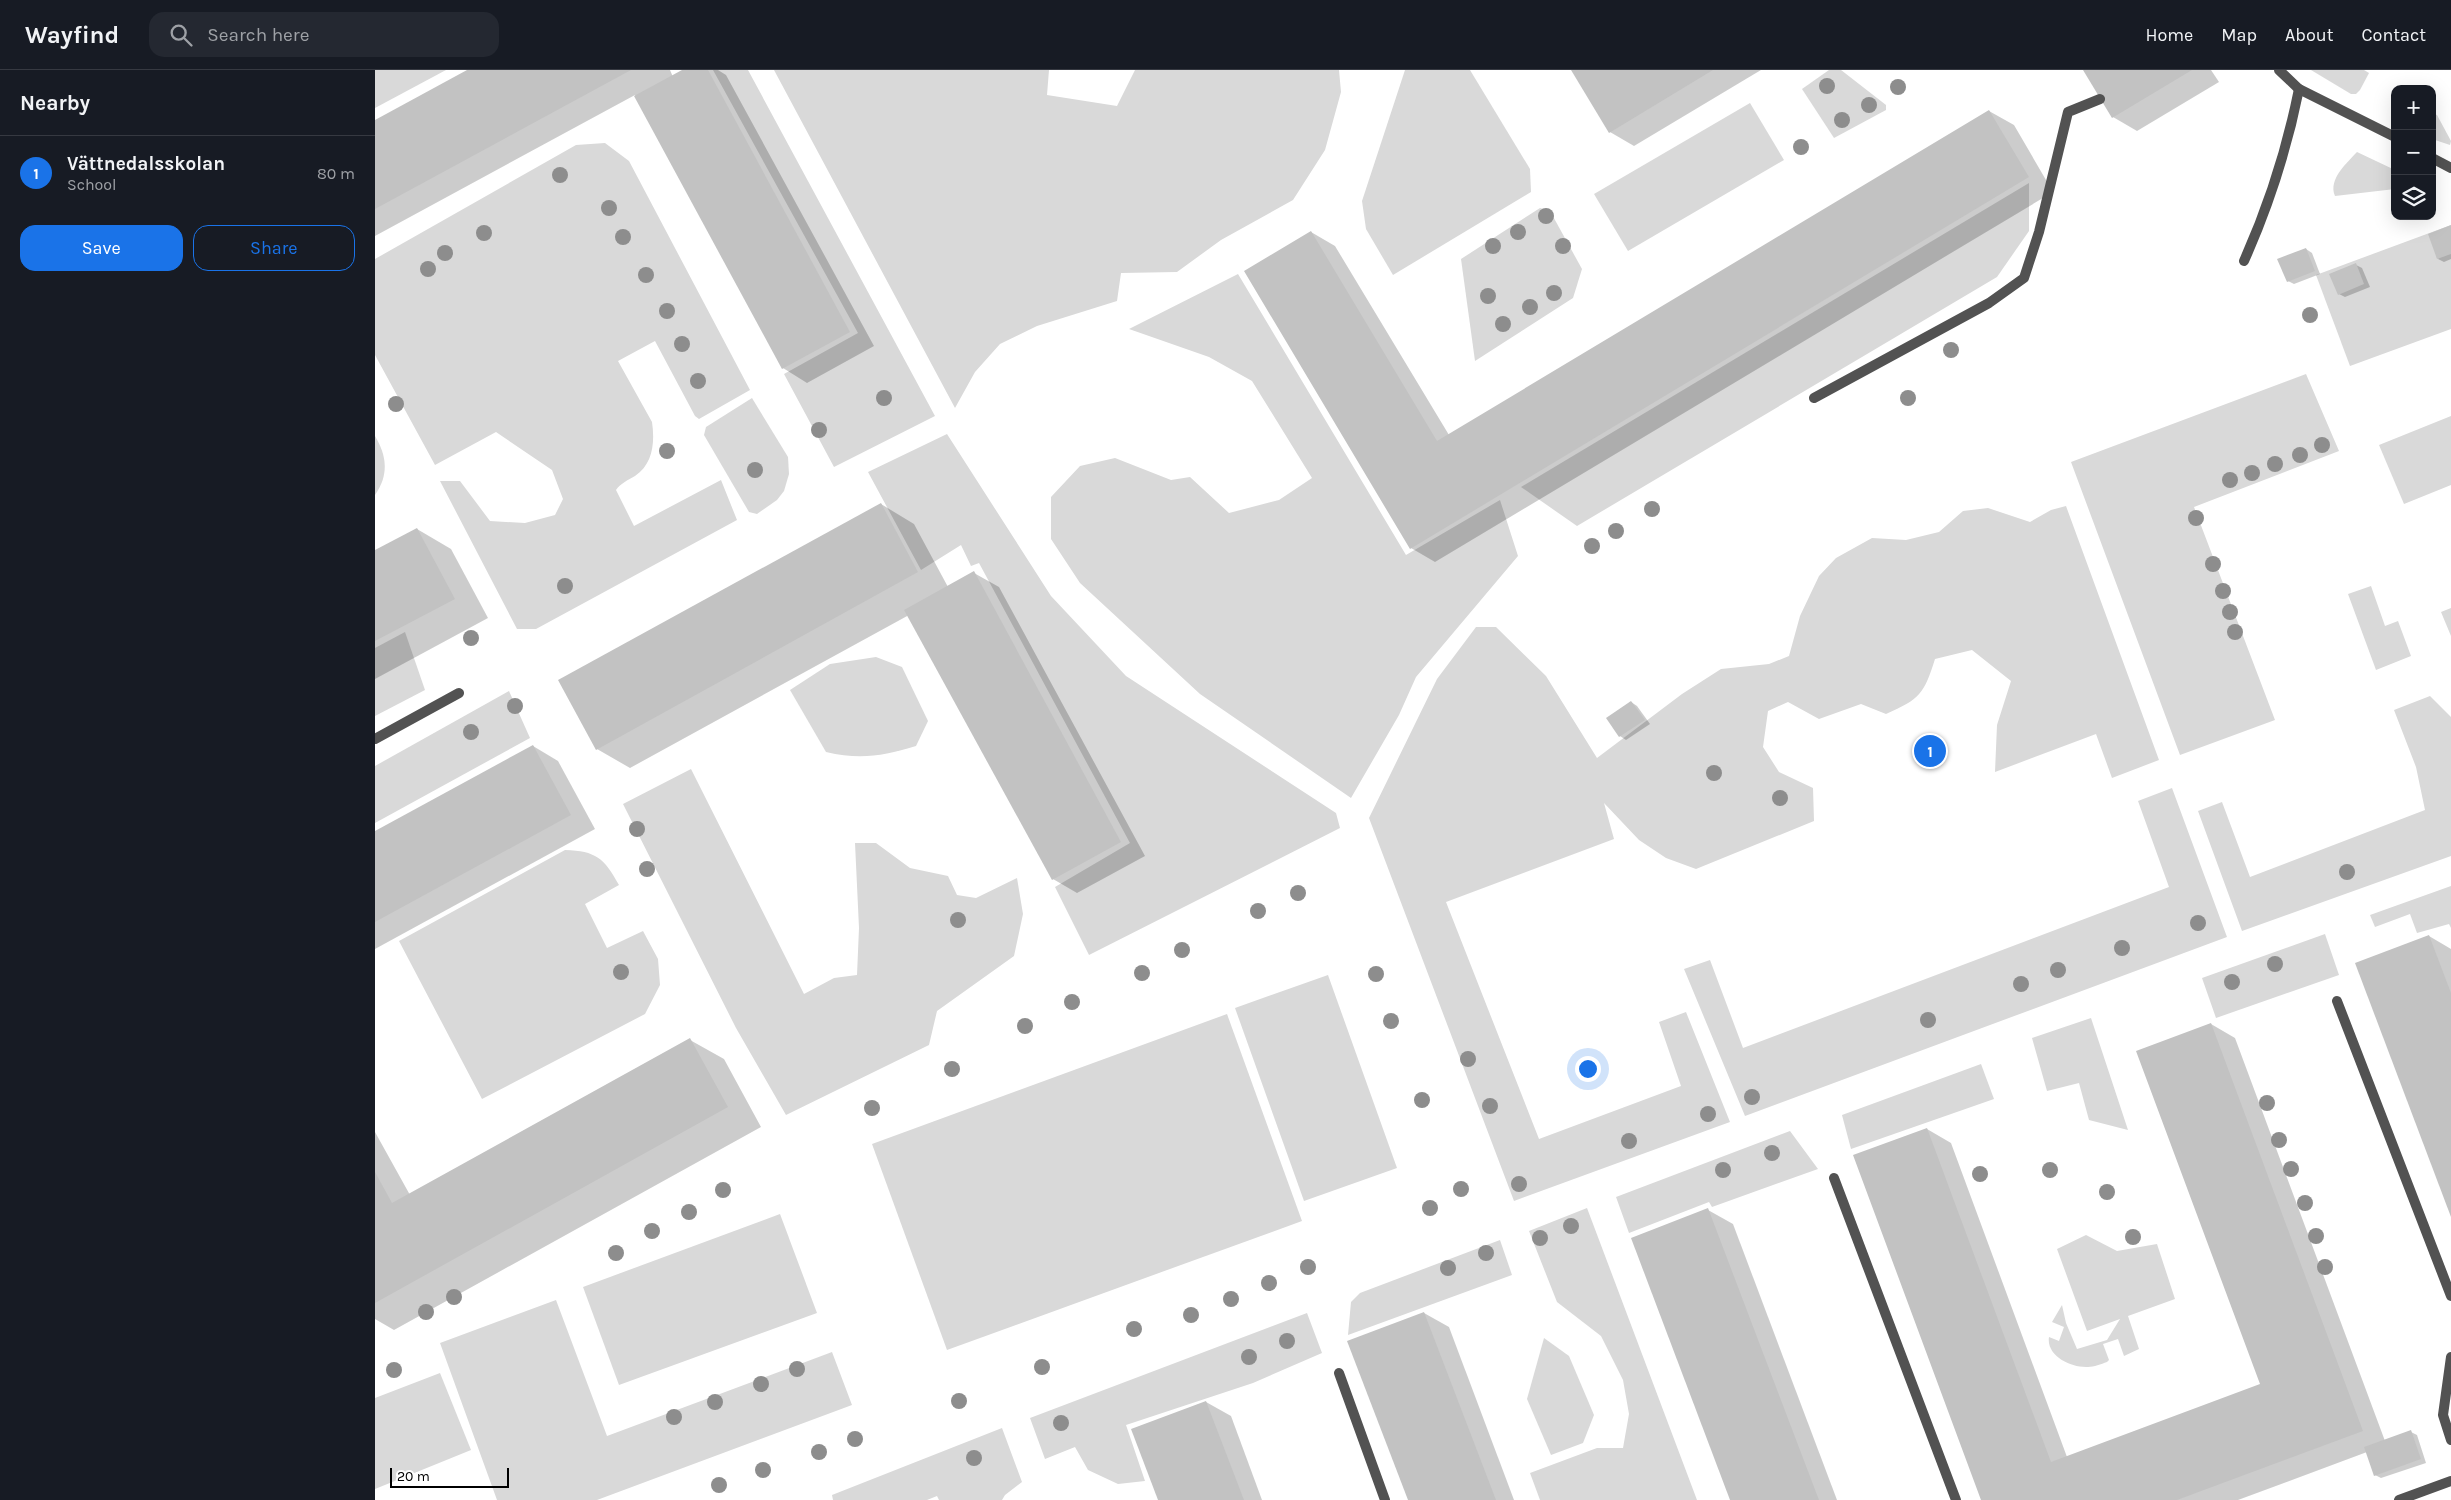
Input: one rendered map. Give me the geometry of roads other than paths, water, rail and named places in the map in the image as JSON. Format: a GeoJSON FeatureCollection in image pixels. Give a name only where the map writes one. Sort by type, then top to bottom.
{"type":"FeatureCollection","features":[{"type":"Feature","properties":{"kind":"street"},"geometry":{"type":"LineString","coordinates":[[2279,70],[2299,89],[2391,135]]}},
{"type":"Feature","properties":{"kind":"street"},"geometry":{"type":"LineString","coordinates":[[2244,261],[2265,214],[2290,136],[2299,89]]}},
{"type":"Feature","properties":{"kind":"street"},"geometry":{"type":"LineString","coordinates":[[1814,398],[1989,303],[2024,278],[2039,232],[2068,112],[2100,99]]}},
{"type":"Feature","properties":{"kind":"street"},"geometry":{"type":"LineString","coordinates":[[2436,160],[2451,168]]}},
{"type":"Feature","properties":{"kind":"street"},"geometry":{"type":"LineString","coordinates":[[375,738],[459,693]]}},
{"type":"Feature","properties":{"kind":"street"},"geometry":{"type":"LineString","coordinates":[[2337,1000],[2451,1296]]}},
{"type":"Feature","properties":{"kind":"street"},"geometry":{"type":"LineString","coordinates":[[1834,1178],[1957,1500]]}},
{"type":"Feature","properties":{"kind":"street"},"geometry":{"type":"LineString","coordinates":[[2451,1357],[2443,1415],[2451,1440]]}},
{"type":"Feature","properties":{"kind":"street"},"geometry":{"type":"LineString","coordinates":[[1339,1373],[1385,1500]]}},
{"type":"Feature","properties":{"kind":"street"},"geometry":{"type":"LineString","coordinates":[[2399,1500],[2451,1481]]}},
{"type":"Feature","properties":{"kind":"place","name":"Vättnedalsskolan"},"geometry":{"type":"Point","coordinates":[1930,751]}}]}
